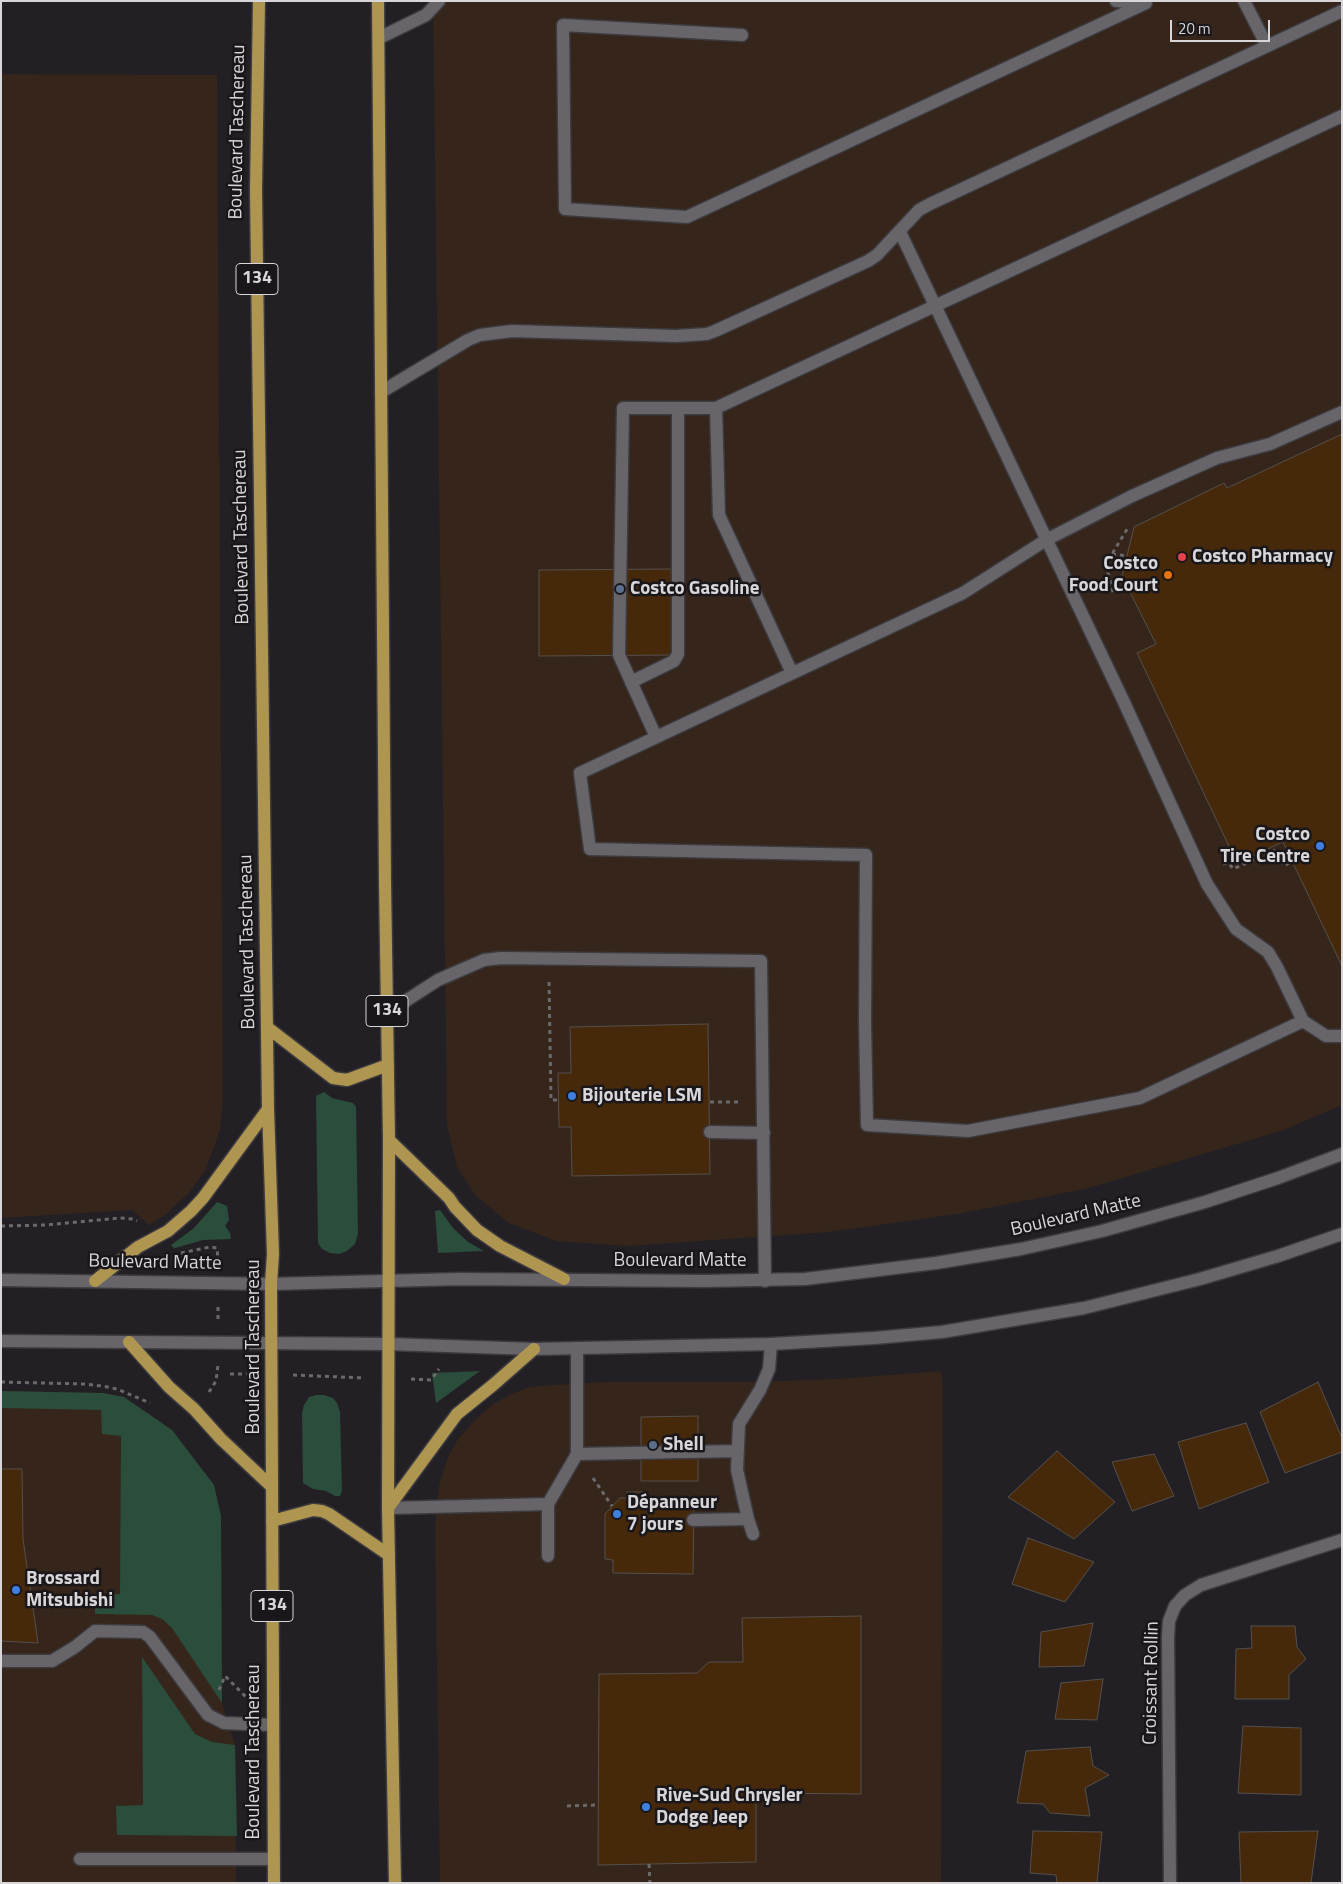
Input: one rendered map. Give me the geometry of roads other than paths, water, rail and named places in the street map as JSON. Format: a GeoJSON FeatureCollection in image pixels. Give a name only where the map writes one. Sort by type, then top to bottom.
{"type":"FeatureCollection","features":[{"type":"Feature","properties":{"kind":"main road","name":"Boulevard Taschereau"},"geometry":{"type":"LineString","coordinates":[[259,1],[256,190],[268,1108],[273,1254],[271,1284],[273,1374],[272,1726],[274,1883]]}},
{"type":"Feature","properties":{"kind":"main road","name":"134"},"geometry":{"type":"LineString","coordinates":[[378,1],[389,1140],[388,1508],[395,1883]]}},
{"type":"Feature","properties":{"kind":"main road"},"geometry":{"type":"LineString","coordinates":[[378,38],[426,15],[439,1]]}},
{"type":"Feature","properties":{"kind":"main road"},"geometry":{"type":"LineString","coordinates":[[1117,1],[1148,2]]}},
{"type":"Feature","properties":{"kind":"main road"},"geometry":{"type":"LineString","coordinates":[[1244,1],[1266,46]]}},
{"type":"Feature","properties":{"kind":"main road"},"geometry":{"type":"LineString","coordinates":[[742,35],[563,25],[565,209],[687,217],[1148,2]]}},
{"type":"Feature","properties":{"kind":"main road"},"geometry":{"type":"LineString","coordinates":[[381,392],[468,340],[487,334],[512,331],[676,336],[707,334],[868,261],[878,255],[919,210],[930,204],[1342,11]]}},
{"type":"Feature","properties":{"kind":"main road"},"geometry":{"type":"LineString","coordinates":[[656,737],[620,655],[623,408],[716,408],[1342,116]]}},
{"type":"Feature","properties":{"kind":"main road"},"geometry":{"type":"LineString","coordinates":[[900,232],[1123,700],[1206,884],[1236,929],[1268,952],[1304,1021],[1326,1036],[1342,1036]]}},
{"type":"Feature","properties":{"kind":"main road"},"geometry":{"type":"LineString","coordinates":[[716,408],[719,515],[792,672]]}},
{"type":"Feature","properties":{"kind":"main road"},"geometry":{"type":"LineString","coordinates":[[631,682],[674,661],[678,654],[678,409]]}},
{"type":"Feature","properties":{"kind":"main road"},"geometry":{"type":"LineString","coordinates":[[1304,1021],[1140,1098],[968,1131],[867,1125],[865,1022],[866,855],[590,849],[580,773],[964,593],[1046,540],[1132,496],[1217,458],[1270,444],[1342,412]]}},
{"type":"Feature","properties":{"kind":"main road"},"geometry":{"type":"LineString","coordinates":[[387,1013],[438,980],[484,960],[501,958],[761,961],[765,1281]]}},
{"type":"Feature","properties":{"kind":"main road"},"geometry":{"type":"LineString","coordinates":[[268,1028],[333,1078],[347,1080],[388,1065]]}},
{"type":"Feature","properties":{"kind":"main road"},"geometry":{"type":"LineString","coordinates":[[95,1281],[138,1247],[168,1231],[191,1211],[268,1108]]}},
{"type":"Feature","properties":{"kind":"main road"},"geometry":{"type":"LineString","coordinates":[[710,1132],[764,1133]]}},
{"type":"Feature","properties":{"kind":"main road"},"geometry":{"type":"LineString","coordinates":[[389,1140],[449,1198],[477,1230],[500,1246],[564,1279]]}},
{"type":"Feature","properties":{"kind":"main road","name":"Boulevard Matte"},"geometry":{"type":"LineString","coordinates":[[1,1280],[271,1284],[459,1279],[765,1281],[805,1279],[907,1267],[1021,1249],[1064,1240],[1141,1221],[1205,1202],[1342,1154]]}},
{"type":"Feature","properties":{"kind":"main road"},"geometry":{"type":"LineString","coordinates":[[1,1341],[388,1344],[534,1349],[771,1344],[849,1340],[942,1332],[1084,1308],[1200,1279],[1278,1256],[1342,1234]]}},
{"type":"Feature","properties":{"kind":"main road"},"geometry":{"type":"LineString","coordinates":[[128,1342],[169,1387],[194,1409],[221,1439],[272,1487]]}},
{"type":"Feature","properties":{"kind":"main road"},"geometry":{"type":"LineString","coordinates":[[753,1534],[737,1470],[739,1424],[760,1390],[769,1369],[771,1344]]}},
{"type":"Feature","properties":{"kind":"main road"},"geometry":{"type":"LineString","coordinates":[[548,1556],[548,1504],[577,1454],[577,1348]]}},
{"type":"Feature","properties":{"kind":"main road"},"geometry":{"type":"LineString","coordinates":[[388,1508],[457,1414],[534,1349]]}},
{"type":"Feature","properties":{"kind":"main road"},"geometry":{"type":"LineString","coordinates":[[577,1454],[738,1451]]}},
{"type":"Feature","properties":{"kind":"main road"},"geometry":{"type":"LineString","coordinates":[[388,1508],[548,1504]]}},
{"type":"Feature","properties":{"kind":"main road"},"geometry":{"type":"LineString","coordinates":[[272,1521],[313,1510],[322,1511],[390,1555]]}},
{"type":"Feature","properties":{"kind":"main road"},"geometry":{"type":"LineString","coordinates":[[693,1520],[748,1519]]}},
{"type":"Feature","properties":{"kind":"main road","name":"Croissant Rollin"},"geometry":{"type":"LineString","coordinates":[[1170,1883],[1168,1637],[1170,1620],[1175,1606],[1185,1595],[1202,1585],[1342,1540]]}},
{"type":"Feature","properties":{"kind":"main road"},"geometry":{"type":"LineString","coordinates":[[1,1661],[52,1661],[75,1647],[95,1631],[143,1632],[150,1637],[208,1715],[224,1723],[272,1726]]}},
{"type":"Feature","properties":{"kind":"main road"},"geometry":{"type":"LineString","coordinates":[[80,1859],[274,1859]]}},
{"type":"Feature","properties":{"kind":"place","name":"Costco Pharmacy"},"geometry":{"type":"Point","coordinates":[1182,557]}},
{"type":"Feature","properties":{"kind":"place","name":"Costco Food Court"},"geometry":{"type":"Point","coordinates":[1168,575]}},
{"type":"Feature","properties":{"kind":"place","name":"Costco Gasoline"},"geometry":{"type":"Point","coordinates":[620,589]}},
{"type":"Feature","properties":{"kind":"place","name":"Costco Tire Centre"},"geometry":{"type":"Point","coordinates":[1320,846]}},
{"type":"Feature","properties":{"kind":"place","name":"Bijouterie LSM"},"geometry":{"type":"Point","coordinates":[572,1096]}},
{"type":"Feature","properties":{"kind":"place","name":"Shell"},"geometry":{"type":"Point","coordinates":[653,1445]}},
{"type":"Feature","properties":{"kind":"place","name":"Dépanneur 7 jours"},"geometry":{"type":"Point","coordinates":[617,1514]}},
{"type":"Feature","properties":{"kind":"place","name":"Brossard Mitsubishi"},"geometry":{"type":"Point","coordinates":[16,1590]}},
{"type":"Feature","properties":{"kind":"place","name":"Rive-Sud Chrysler Dodge Jeep"},"geometry":{"type":"Point","coordinates":[646,1807]}}]}
